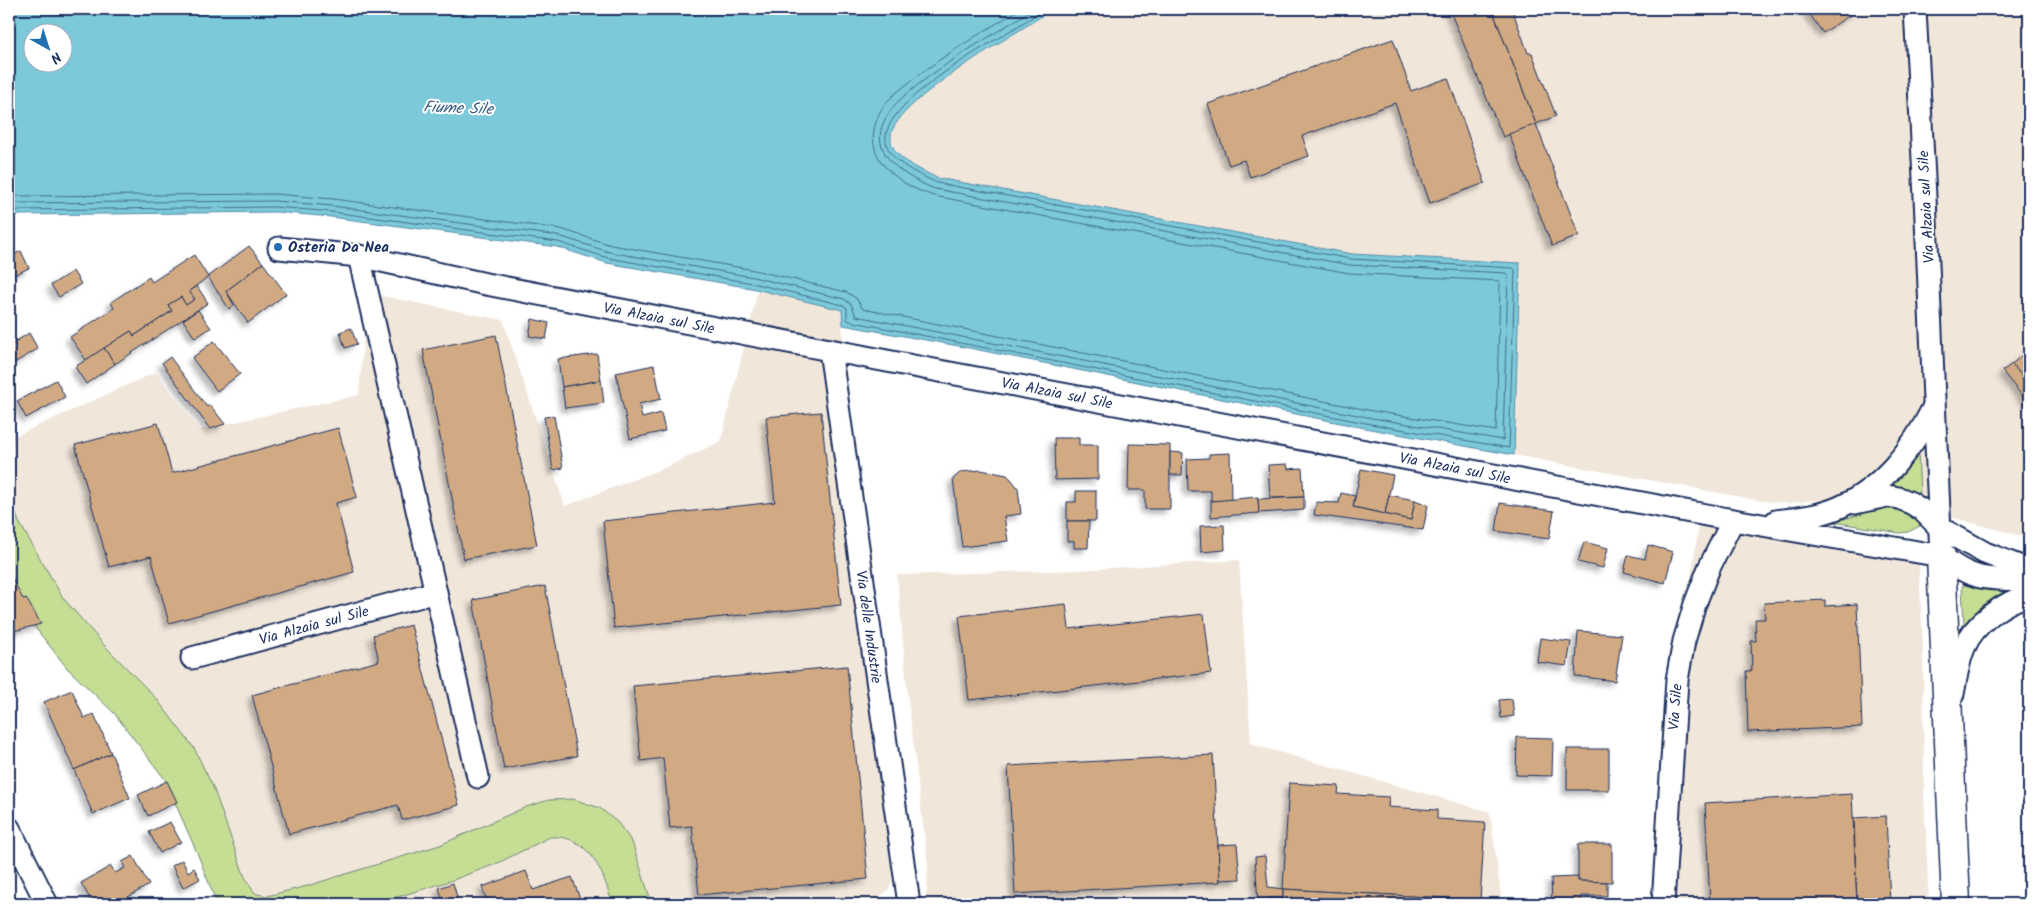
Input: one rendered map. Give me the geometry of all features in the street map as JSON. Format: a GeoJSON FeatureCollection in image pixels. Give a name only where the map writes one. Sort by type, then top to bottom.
{"type":"FeatureCollection","features":[{"type":"Feature","properties":{"kind":"street","name":"Via Alzaia sul Sile"},"geometry":{"type":"LineString","coordinates":[[279,248],[359,256],[486,284],[830,350],[1733,520],[1941,556],[1915,9]]}},
{"type":"Feature","properties":{"kind":"street"},"geometry":{"type":"LineString","coordinates":[[359,256],[478,777]]}},
{"type":"Feature","properties":{"kind":"street","name":"Via delle Industrie"},"geometry":{"type":"LineString","coordinates":[[830,350],[909,904]]}},
{"type":"Feature","properties":{"kind":"street","name":"Via Alzaia sul Sile"},"geometry":{"type":"LineString","coordinates":[[1756,524],[1814,516],[1840,507],[1864,493],[1905,454],[1921,433],[1935,405]]}},
{"type":"Feature","properties":{"kind":"street"},"geometry":{"type":"LineString","coordinates":[[1840,507],[1887,496],[1899,498],[1911,502],[1922,510],[1940,528],[1985,553],[2029,570]]}},
{"type":"Feature","properties":{"kind":"street","name":"Via Sile"},"geometry":{"type":"LineString","coordinates":[[1663,904],[1677,680],[1680,661],[1702,586],[1733,520]]}},
{"type":"Feature","properties":{"kind":"street"},"geometry":{"type":"LineString","coordinates":[[1941,556],[1959,570],[1974,576],[1990,579],[2029,580]]}},
{"type":"Feature","properties":{"kind":"street"},"geometry":{"type":"LineString","coordinates":[[1941,556],[1956,904]]}},
{"type":"Feature","properties":{"kind":"street","name":"Via Alzaia sul Sile"},"geometry":{"type":"LineString","coordinates":[[192,658],[436,592]]}},
{"type":"Feature","properties":{"kind":"street"},"geometry":{"type":"LineString","coordinates":[[1948,713],[1964,648],[1971,635],[1983,622],[2000,609],[2019,598],[2029,595]]}},
{"type":"Feature","properties":{"kind":"street"},"geometry":{"type":"LineString","coordinates":[[9,828],[47,904]]}},
{"type":"Feature","properties":{"kind":"shaded area"},"geometry":{"type":"Polygon","coordinates":[[[1052,9],[2029,9],[2029,538],[1939,514],[1815,500],[1790,503],[1762,501],[1514,455],[1520,263],[1352,254],[937,178],[906,163],[895,148],[891,137],[898,119],[912,104],[942,80],[1052,9]]]}},
{"type":"Feature","properties":{"kind":"shaded area"},"geometry":{"type":"Polygon","coordinates":[[[758,290],[842,310],[844,380],[873,702],[893,869],[892,882],[888,890],[870,904],[652,904],[632,842],[618,823],[600,808],[573,799],[560,799],[549,800],[526,807],[440,845],[307,886],[267,896],[260,896],[253,891],[244,875],[213,787],[194,748],[156,698],[104,645],[63,598],[19,522],[14,509],[9,483],[13,437],[156,372],[199,430],[359,395],[367,293],[503,320],[565,506],[669,466],[721,441],[758,290]]]}},
{"type":"Feature","properties":{"kind":"shaded area"},"geometry":{"type":"Polygon","coordinates":[[[1699,524],[1757,536],[1918,547],[1923,646],[1924,794],[1929,904],[1664,904],[1674,690],[1699,524]]]}},
{"type":"Feature","properties":{"kind":"shaded area"},"geometry":{"type":"Polygon","coordinates":[[[1239,560],[1251,744],[1490,812],[1502,904],[922,904],[927,891],[928,867],[908,699],[897,575],[1080,570],[1239,560]]]}},
{"type":"Feature","properties":{"kind":"shaded area"},"geometry":{"type":"Polygon","coordinates":[[[550,837],[570,839],[586,850],[597,864],[608,887],[612,904],[374,904],[450,881],[496,864],[550,837]]]}},
{"type":"Feature","properties":{"kind":"green space"},"geometry":{"type":"Polygon","coordinates":[[[9,405],[13,421],[13,436],[9,483],[9,405]]]}},
{"type":"Feature","properties":{"kind":"green space"},"geometry":{"type":"Polygon","coordinates":[[[1918,452],[1920,494],[1918,495],[1903,489],[1883,488],[1918,452]]]}},
{"type":"Feature","properties":{"kind":"green space"},"geometry":{"type":"Polygon","coordinates":[[[9,483],[14,509],[19,522],[63,598],[104,645],[156,698],[194,748],[213,787],[244,875],[253,891],[257,894],[267,896],[307,886],[440,845],[526,807],[549,800],[573,799],[600,808],[618,823],[632,842],[652,904],[612,904],[599,868],[585,848],[564,838],[550,837],[496,864],[450,881],[374,904],[217,904],[164,778],[114,713],[67,668],[30,621],[9,583],[9,483]]]}},
{"type":"Feature","properties":{"kind":"green space"},"geometry":{"type":"Polygon","coordinates":[[[1887,507],[1902,510],[1912,515],[1920,526],[1908,532],[1900,533],[1833,522],[1887,507]]]}},
{"type":"Feature","properties":{"kind":"green space"},"geometry":{"type":"Polygon","coordinates":[[[1962,586],[2005,592],[1985,606],[1966,627],[1964,625],[1962,586]]]}},
{"type":"Feature","properties":{"kind":"water","name":"Fiume Sile"},"geometry":{"type":"Polygon","coordinates":[[[9,9],[1052,9],[960,68],[912,105],[897,122],[891,137],[892,144],[901,157],[937,178],[1352,254],[1520,263],[1514,455],[1370,429],[964,347],[843,325],[842,310],[751,288],[607,263],[557,247],[331,217],[276,212],[19,215],[9,217],[9,9]]]}},
{"type":"Feature","properties":{"kind":"building"},"geometry":{"type":"Polygon","coordinates":[[[1449,9],[1492,9],[1536,124],[1503,137],[1449,9]]]}},
{"type":"Feature","properties":{"kind":"building"},"geometry":{"type":"Polygon","coordinates":[[[1492,9],[1512,9],[1528,53],[1532,53],[1556,116],[1536,124],[1492,9]]]}},
{"type":"Feature","properties":{"kind":"building"},"geometry":{"type":"Polygon","coordinates":[[[1806,9],[1855,9],[1856,11],[1823,33],[1806,9]]]}},
{"type":"Feature","properties":{"kind":"building"},"geometry":{"type":"Polygon","coordinates":[[[1393,39],[1411,91],[1448,78],[1485,183],[1430,203],[1395,103],[1302,136],[1309,156],[1250,177],[1244,160],[1229,165],[1208,104],[1393,39]]]}},
{"type":"Feature","properties":{"kind":"building"},"geometry":{"type":"Polygon","coordinates":[[[1536,124],[1579,236],[1552,246],[1509,134],[1536,124]]]}},
{"type":"Feature","properties":{"kind":"building"},"geometry":{"type":"Polygon","coordinates":[[[249,246],[263,263],[226,291],[234,305],[229,309],[208,277],[249,246]]]}},
{"type":"Feature","properties":{"kind":"building"},"geometry":{"type":"Polygon","coordinates":[[[21,251],[29,268],[14,275],[9,264],[9,257],[21,251]]]}},
{"type":"Feature","properties":{"kind":"building"},"geometry":{"type":"Polygon","coordinates":[[[194,255],[208,277],[189,291],[195,299],[186,305],[181,297],[168,305],[172,311],[134,336],[131,331],[86,360],[70,337],[114,308],[111,302],[149,277],[152,282],[194,255]]]}},
{"type":"Feature","properties":{"kind":"building"},"geometry":{"type":"Polygon","coordinates":[[[263,263],[286,294],[248,323],[226,291],[263,263]]]}},
{"type":"Feature","properties":{"kind":"building"},"geometry":{"type":"Polygon","coordinates":[[[73,271],[81,284],[59,297],[51,285],[73,271]]]}},
{"type":"Feature","properties":{"kind":"building"},"geometry":{"type":"Polygon","coordinates":[[[197,286],[208,303],[115,364],[104,348],[131,331],[134,336],[172,311],[168,305],[181,297],[186,305],[195,299],[189,291],[197,286]]]}},
{"type":"Feature","properties":{"kind":"building"},"geometry":{"type":"Polygon","coordinates":[[[198,310],[211,328],[195,338],[183,320],[198,310]]]}},
{"type":"Feature","properties":{"kind":"building"},"geometry":{"type":"Polygon","coordinates":[[[532,319],[549,323],[546,339],[529,336],[532,319]]]}},
{"type":"Feature","properties":{"kind":"building"},"geometry":{"type":"Polygon","coordinates":[[[351,328],[357,344],[345,348],[340,332],[351,328]]]}},
{"type":"Feature","properties":{"kind":"building"},"geometry":{"type":"Polygon","coordinates":[[[29,333],[38,349],[9,366],[9,339],[12,344],[29,333]]]}},
{"type":"Feature","properties":{"kind":"building"},"geometry":{"type":"Polygon","coordinates":[[[496,335],[537,545],[464,559],[423,350],[496,335]]]}},
{"type":"Feature","properties":{"kind":"building"},"geometry":{"type":"Polygon","coordinates":[[[214,341],[240,374],[217,391],[192,358],[214,341]]]}},
{"type":"Feature","properties":{"kind":"building"},"geometry":{"type":"Polygon","coordinates":[[[104,348],[115,364],[86,384],[75,367],[104,348]]]}},
{"type":"Feature","properties":{"kind":"building"},"geometry":{"type":"Polygon","coordinates":[[[2029,349],[2029,385],[2012,364],[2029,349]]]}},
{"type":"Feature","properties":{"kind":"building"},"geometry":{"type":"Polygon","coordinates":[[[597,354],[601,380],[562,387],[558,359],[597,354]]]}},
{"type":"Feature","properties":{"kind":"building"},"geometry":{"type":"Polygon","coordinates":[[[170,357],[207,407],[210,405],[225,424],[210,429],[162,363],[170,357]]]}},
{"type":"Feature","properties":{"kind":"building"},"geometry":{"type":"Polygon","coordinates":[[[2012,364],[2029,385],[2029,404],[2002,371],[2012,364]]]}},
{"type":"Feature","properties":{"kind":"building"},"geometry":{"type":"Polygon","coordinates":[[[654,365],[661,399],[639,404],[642,418],[661,413],[665,431],[630,439],[616,373],[654,365]]]}},
{"type":"Feature","properties":{"kind":"building"},"geometry":{"type":"Polygon","coordinates":[[[56,380],[65,397],[26,418],[17,401],[56,380]]]}},
{"type":"Feature","properties":{"kind":"building"},"geometry":{"type":"Polygon","coordinates":[[[601,380],[604,403],[565,408],[562,387],[601,380]]]}},
{"type":"Feature","properties":{"kind":"building"},"geometry":{"type":"Polygon","coordinates":[[[821,412],[841,605],[614,628],[603,521],[775,502],[766,417],[821,412]]]}},
{"type":"Feature","properties":{"kind":"building"},"geometry":{"type":"Polygon","coordinates":[[[554,416],[563,468],[553,470],[544,417],[554,416]]]}},
{"type":"Feature","properties":{"kind":"building"},"geometry":{"type":"Polygon","coordinates":[[[158,423],[172,473],[338,428],[357,497],[336,503],[354,572],[169,623],[151,556],[109,567],[75,445],[158,423]]]}},
{"type":"Feature","properties":{"kind":"building"},"geometry":{"type":"Polygon","coordinates":[[[1054,438],[1079,438],[1079,445],[1098,445],[1098,479],[1055,480],[1054,438]]]}},
{"type":"Feature","properties":{"kind":"building"},"geometry":{"type":"Polygon","coordinates":[[[1129,444],[1170,445],[1170,509],[1145,509],[1145,490],[1128,490],[1129,444]]]}},
{"type":"Feature","properties":{"kind":"building"},"geometry":{"type":"Polygon","coordinates":[[[1170,452],[1183,453],[1182,475],[1170,475],[1170,452]]]}},
{"type":"Feature","properties":{"kind":"building"},"geometry":{"type":"Polygon","coordinates":[[[1230,453],[1231,500],[1211,501],[1211,491],[1188,491],[1187,459],[1209,458],[1209,454],[1230,453]]]}},
{"type":"Feature","properties":{"kind":"building"},"geometry":{"type":"Polygon","coordinates":[[[1287,464],[1288,469],[1302,468],[1304,497],[1270,498],[1268,465],[1287,464]]]}},
{"type":"Feature","properties":{"kind":"building"},"geometry":{"type":"Polygon","coordinates":[[[1361,469],[1393,475],[1385,514],[1353,507],[1361,469]]]}},
{"type":"Feature","properties":{"kind":"building"},"geometry":{"type":"Polygon","coordinates":[[[981,470],[1007,475],[1011,479],[1018,488],[1021,514],[1004,516],[1008,541],[962,547],[953,479],[961,472],[981,470]]]}},
{"type":"Feature","properties":{"kind":"building"},"geometry":{"type":"Polygon","coordinates":[[[1076,491],[1096,491],[1096,521],[1067,521],[1067,502],[1076,502],[1076,491]]]}},
{"type":"Feature","properties":{"kind":"building"},"geometry":{"type":"Polygon","coordinates":[[[1341,493],[1355,496],[1353,507],[1411,520],[1415,500],[1428,505],[1423,530],[1314,515],[1316,502],[1339,503],[1341,493]]]}},
{"type":"Feature","properties":{"kind":"building"},"geometry":{"type":"Polygon","coordinates":[[[1389,495],[1415,500],[1411,520],[1385,514],[1389,495]]]}},
{"type":"Feature","properties":{"kind":"building"},"geometry":{"type":"Polygon","coordinates":[[[1258,497],[1259,513],[1211,517],[1211,501],[1258,497]]]}},
{"type":"Feature","properties":{"kind":"building"},"geometry":{"type":"Polygon","coordinates":[[[1304,497],[1304,510],[1259,513],[1258,499],[1304,497]]]}},
{"type":"Feature","properties":{"kind":"building"},"geometry":{"type":"Polygon","coordinates":[[[1500,503],[1554,511],[1549,539],[1496,531],[1500,503]]]}},
{"type":"Feature","properties":{"kind":"building"},"geometry":{"type":"Polygon","coordinates":[[[1067,521],[1089,521],[1088,548],[1074,548],[1074,541],[1067,541],[1067,521]]]}},
{"type":"Feature","properties":{"kind":"building"},"geometry":{"type":"Polygon","coordinates":[[[1224,525],[1225,550],[1201,552],[1200,526],[1224,525]]]}},
{"type":"Feature","properties":{"kind":"building"},"geometry":{"type":"Polygon","coordinates":[[[1584,542],[1608,548],[1603,568],[1578,562],[1584,542]]]}},
{"type":"Feature","properties":{"kind":"building"},"geometry":{"type":"Polygon","coordinates":[[[1648,545],[1673,552],[1665,583],[1624,572],[1628,555],[1645,559],[1648,545]]]}},
{"type":"Feature","properties":{"kind":"building"},"geometry":{"type":"Polygon","coordinates":[[[9,572],[23,599],[26,598],[41,624],[14,631],[9,612],[9,572]]]}},
{"type":"Feature","properties":{"kind":"building"},"geometry":{"type":"Polygon","coordinates":[[[545,586],[577,756],[504,769],[473,600],[545,586]]]}},
{"type":"Feature","properties":{"kind":"building"},"geometry":{"type":"Polygon","coordinates":[[[1825,600],[1825,606],[1857,604],[1862,727],[1748,732],[1746,671],[1752,671],[1751,641],[1756,641],[1755,619],[1765,619],[1764,603],[1825,600]]]}},
{"type":"Feature","properties":{"kind":"building"},"geometry":{"type":"Polygon","coordinates":[[[1066,604],[1069,629],[1204,614],[1211,673],[969,700],[959,616],[1066,604]]]}},
{"type":"Feature","properties":{"kind":"building"},"geometry":{"type":"Polygon","coordinates":[[[411,625],[459,805],[402,820],[398,805],[289,834],[252,695],[379,661],[373,635],[411,625]]]}},
{"type":"Feature","properties":{"kind":"building"},"geometry":{"type":"Polygon","coordinates":[[[1578,631],[1622,635],[1615,681],[1575,676],[1578,631]]]}},
{"type":"Feature","properties":{"kind":"building"},"geometry":{"type":"Polygon","coordinates":[[[1540,638],[1571,642],[1567,666],[1537,662],[1540,638]]]}},
{"type":"Feature","properties":{"kind":"building"},"geometry":{"type":"Polygon","coordinates":[[[847,666],[868,879],[699,895],[692,826],[670,828],[663,758],[641,761],[633,686],[847,666]]]}},
{"type":"Feature","properties":{"kind":"building"},"geometry":{"type":"Polygon","coordinates":[[[72,690],[84,718],[94,714],[111,753],[74,770],[44,702],[72,690]]]}},
{"type":"Feature","properties":{"kind":"building"},"geometry":{"type":"Polygon","coordinates":[[[1512,699],[1514,716],[1501,718],[1499,700],[1512,699]]]}},
{"type":"Feature","properties":{"kind":"building"},"geometry":{"type":"Polygon","coordinates":[[[1517,737],[1553,738],[1552,776],[1516,775],[1517,737]]]}},
{"type":"Feature","properties":{"kind":"building"},"geometry":{"type":"Polygon","coordinates":[[[1567,749],[1609,749],[1609,790],[1567,790],[1567,749]]]}},
{"type":"Feature","properties":{"kind":"building"},"geometry":{"type":"Polygon","coordinates":[[[111,753],[130,798],[93,814],[74,770],[111,753]]]}},
{"type":"Feature","properties":{"kind":"building"},"geometry":{"type":"Polygon","coordinates":[[[1213,755],[1220,882],[1015,894],[1008,766],[1213,755]]]}},
{"type":"Feature","properties":{"kind":"building"},"geometry":{"type":"Polygon","coordinates":[[[167,781],[177,802],[148,816],[138,795],[167,781]]]}},
{"type":"Feature","properties":{"kind":"building"},"geometry":{"type":"Polygon","coordinates":[[[1289,783],[1339,786],[1338,794],[1389,797],[1388,807],[1437,810],[1437,819],[1485,822],[1480,900],[1283,889],[1289,783]]]}},
{"type":"Feature","properties":{"kind":"building"},"geometry":{"type":"Polygon","coordinates":[[[1852,794],[1857,904],[1710,904],[1705,803],[1852,794]]]}},
{"type":"Feature","properties":{"kind":"building"},"geometry":{"type":"Polygon","coordinates":[[[1886,816],[1890,904],[1857,904],[1854,818],[1886,816]]]}},
{"type":"Feature","properties":{"kind":"building"},"geometry":{"type":"Polygon","coordinates":[[[170,822],[181,842],[160,853],[149,832],[170,822]]]}},
{"type":"Feature","properties":{"kind":"building"},"geometry":{"type":"Polygon","coordinates":[[[1237,844],[1240,879],[1220,880],[1218,845],[1237,844]]]}},
{"type":"Feature","properties":{"kind":"building"},"geometry":{"type":"Polygon","coordinates":[[[1578,844],[1612,844],[1612,882],[1578,881],[1578,844]]]}},
{"type":"Feature","properties":{"kind":"building"},"geometry":{"type":"Polygon","coordinates":[[[133,856],[149,885],[128,897],[131,902],[126,904],[93,904],[81,883],[111,866],[115,873],[125,868],[122,862],[133,856]]]}},
{"type":"Feature","properties":{"kind":"building"},"geometry":{"type":"Polygon","coordinates":[[[1265,856],[1268,887],[1283,889],[1283,898],[1269,898],[1270,904],[1258,904],[1255,857],[1265,856]]]}},
{"type":"Feature","properties":{"kind":"building"},"geometry":{"type":"Polygon","coordinates":[[[182,860],[188,872],[194,868],[200,879],[183,888],[172,866],[182,860]]]}},
{"type":"Feature","properties":{"kind":"building"},"geometry":{"type":"Polygon","coordinates":[[[526,871],[533,890],[572,877],[582,904],[488,904],[482,887],[526,871]]]}},
{"type":"Feature","properties":{"kind":"building"},"geometry":{"type":"Polygon","coordinates":[[[1578,877],[1578,881],[1607,882],[1607,896],[1581,896],[1581,904],[1552,904],[1551,878],[1578,877]]]}},
{"type":"Feature","properties":{"kind":"building"},"geometry":{"type":"Polygon","coordinates":[[[453,883],[459,904],[444,904],[439,888],[453,883]]]}},
{"type":"Feature","properties":{"kind":"building"},"geometry":{"type":"Polygon","coordinates":[[[1283,889],[1447,898],[1447,904],[1283,904],[1283,889]]]}},
{"type":"Feature","properties":{"kind":"building"},"geometry":{"type":"Polygon","coordinates":[[[1217,901],[1217,904],[1153,904],[1217,901]]]}},
{"type":"Feature","properties":{"kind":"place","name":"Osteria Da Nea"},"geometry":{"type":"Point","coordinates":[278,247]}}]}
